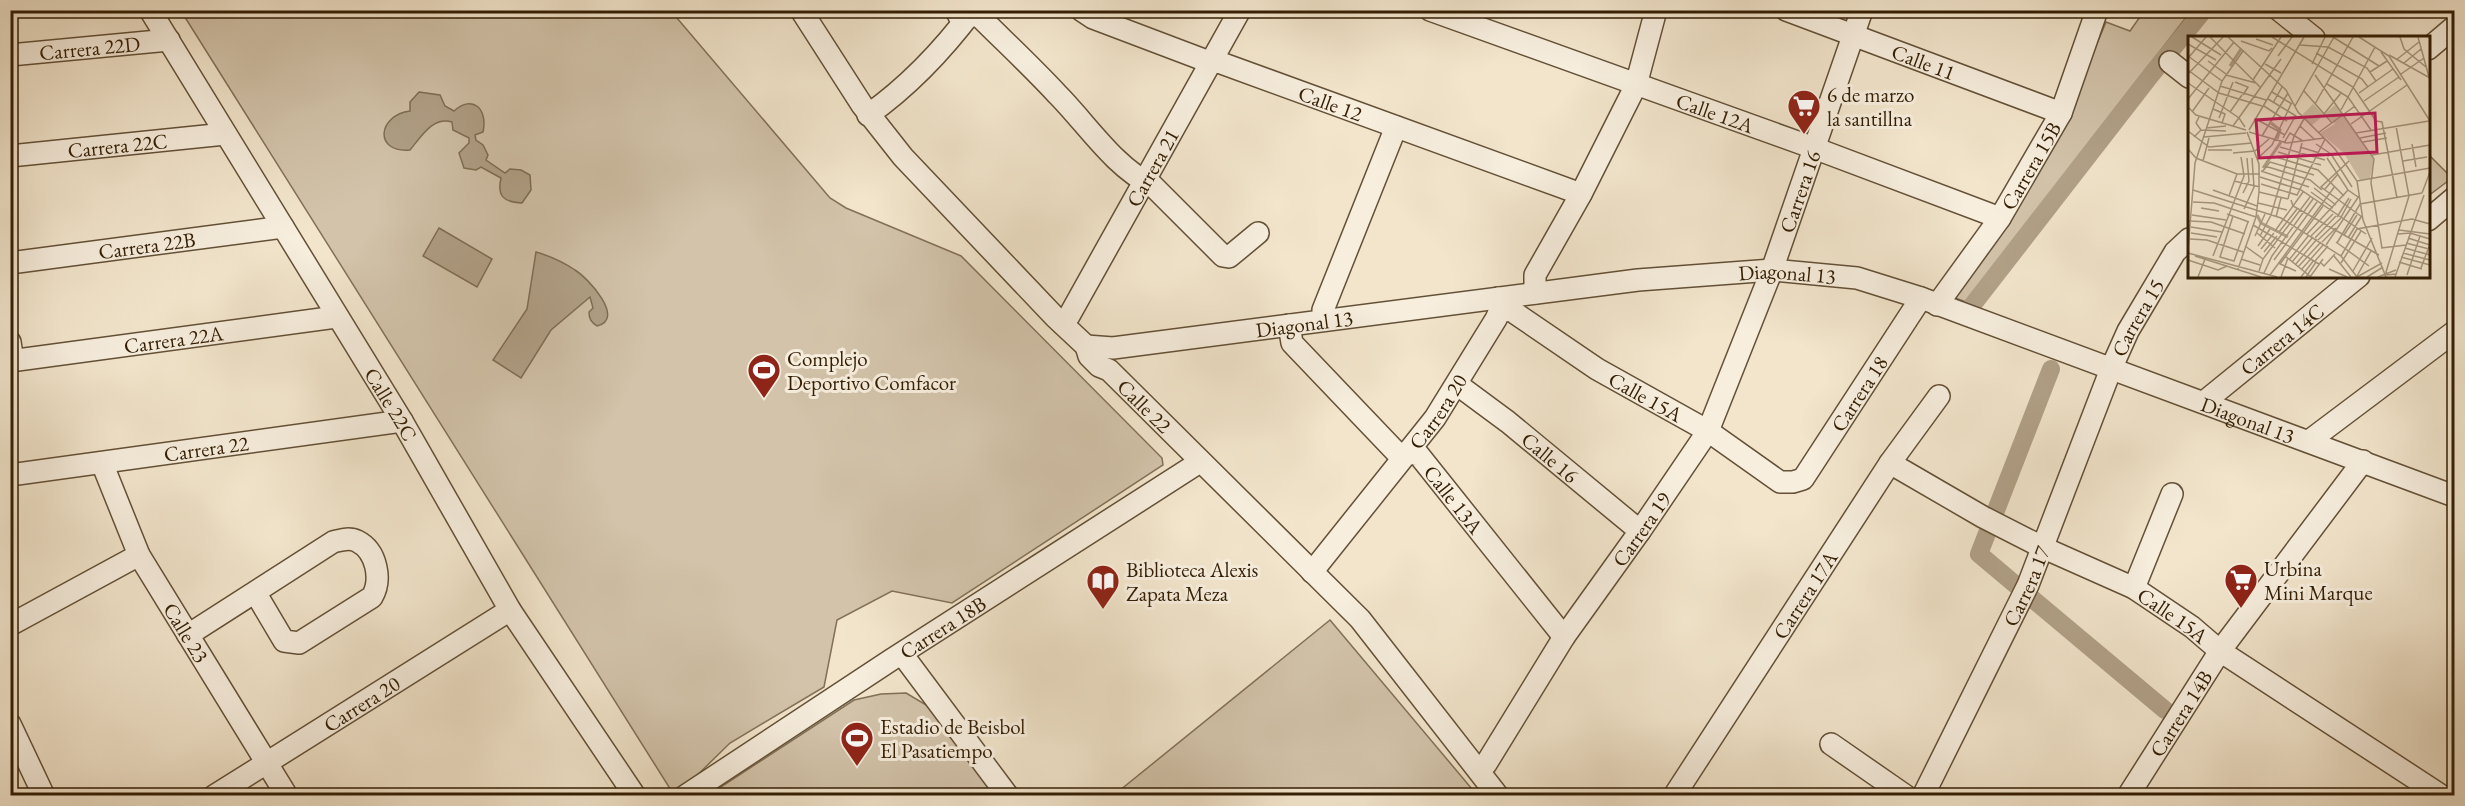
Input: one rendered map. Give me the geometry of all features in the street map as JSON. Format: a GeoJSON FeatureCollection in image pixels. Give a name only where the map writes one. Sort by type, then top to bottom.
{"type":"FeatureCollection","features":[{"type":"Feature","properties":{"kind":"street","name":"Calle 22C"},"geometry":{"type":"LineString","coordinates":[[150,10],[336,317],[402,421],[510,610],[634,795]]}},
{"type":"Feature","properties":{"kind":"street","name":"Calle 22"},"geometry":{"type":"LineString","coordinates":[[801,10],[868,115],[931,187],[1086,346],[1089,356],[1100,366],[1109,370],[1360,619],[1498,795]]}},
{"type":"Feature","properties":{"kind":"street","name":"Calle 12"},"geometry":{"type":"LineString","coordinates":[[1081,10],[1092,18],[1581,194]]}},
{"type":"Feature","properties":{"kind":"street","name":"Carrera 21"},"geometry":{"type":"LineString","coordinates":[[1062,323],[1069,316],[1240,10]]}},
{"type":"Feature","properties":{"kind":"street","name":"Calle 12A"},"geometry":{"type":"LineString","coordinates":[[1430,10],[1814,148],[2000,218]]}},
{"type":"Feature","properties":{"kind":"street"},"geometry":{"type":"LineString","coordinates":[[1535,293],[1535,275],[1581,194],[1636,85],[1656,10]]}},
{"type":"Feature","properties":{"kind":"street","name":"Calle 11"},"geometry":{"type":"LineString","coordinates":[[1786,10],[2061,113]]}},
{"type":"Feature","properties":{"kind":"street","name":"Carrera 16"},"geometry":{"type":"LineString","coordinates":[[1772,270],[1862,10]]}},
{"type":"Feature","properties":{"kind":"street","name":"Carrera 15B"},"geometry":{"type":"LineString","coordinates":[[1929,302],[2000,218],[2061,113],[2097,10]]}},
{"type":"Feature","properties":{"kind":"street"},"geometry":{"type":"LineString","coordinates":[[2279,10],[2312,36]]}},
{"type":"Feature","properties":{"kind":"street"},"geometry":{"type":"LineString","coordinates":[[2446,10],[2454,18]]}},
{"type":"Feature","properties":{"kind":"street"},"geometry":{"type":"LineString","coordinates":[[868,115],[905,86],[936,55],[966,12],[979,16],[1059,95],[1098,139],[1138,178],[1152,185],[1223,256],[1229,257],[1258,233]]}},
{"type":"Feature","properties":{"kind":"street"},"geometry":{"type":"LineString","coordinates":[[2429,46],[2454,27]]}},
{"type":"Feature","properties":{"kind":"street","name":"Carrera 22D"},"geometry":{"type":"LineString","coordinates":[[10,55],[169,40]]}},
{"type":"Feature","properties":{"kind":"street"},"geometry":{"type":"LineString","coordinates":[[2170,62],[2188,76]]}},
{"type":"Feature","properties":{"kind":"street"},"geometry":{"type":"LineString","coordinates":[[1325,320],[1323,310],[1396,127]]}},
{"type":"Feature","properties":{"kind":"street","name":"Carrera 22C"},"geometry":{"type":"LineString","coordinates":[[10,156],[225,134]]}},
{"type":"Feature","properties":{"kind":"street"},"geometry":{"type":"LineString","coordinates":[[2429,218],[2454,198]]}},
{"type":"Feature","properties":{"kind":"street","name":"Carrera 22B"},"geometry":{"type":"LineString","coordinates":[[10,263],[283,227]]}},
{"type":"Feature","properties":{"kind":"street","name":"Carrera 15"},"geometry":{"type":"LineString","coordinates":[[2111,369],[2147,296],[2175,252],[2188,240]]}},
{"type":"Feature","properties":{"kind":"street","name":"Diagonal 13"},"geometry":{"type":"LineString","coordinates":[[1086,346],[1113,348],[1325,320],[1499,304],[1535,293],[1638,280],[1772,270],[1857,278],[2204,402],[2454,496]]}},
{"type":"Feature","properties":{"kind":"street","name":"Carrera 19"},"geometry":{"type":"LineString","coordinates":[[1479,770],[1486,764],[1564,637],[1641,531],[1708,431],[1772,270]]}},
{"type":"Feature","properties":{"kind":"street","name":"Carrera 14C"},"geometry":{"type":"LineString","coordinates":[[2204,402],[2357,278]]}},
{"type":"Feature","properties":{"kind":"street","name":"Carrera 18"},"geometry":{"type":"LineString","coordinates":[[1792,482],[1803,479],[1929,302]]}},
{"type":"Feature","properties":{"kind":"street","name":"Calle 15A"},"geometry":{"type":"LineString","coordinates":[[1499,304],[1597,369],[1708,431],[1780,482],[1792,482]]}},
{"type":"Feature","properties":{"kind":"street","name":"Carrera 20"},"geometry":{"type":"LineString","coordinates":[[1312,572],[1436,418],[1458,385],[1499,304]]}},
{"type":"Feature","properties":{"kind":"street","name":"Carrera 22A"},"geometry":{"type":"LineString","coordinates":[[11,355],[336,317]]}},
{"type":"Feature","properties":{"kind":"street","name":"Calle 13A"},"geometry":{"type":"LineString","coordinates":[[1289,325],[1292,343],[1397,453],[1418,454],[1564,637]]}},
{"type":"Feature","properties":{"kind":"street"},"geometry":{"type":"LineString","coordinates":[[2309,441],[2454,332]]}},
{"type":"Feature","properties":{"kind":"street"},"geometry":{"type":"LineString","coordinates":[[1109,370],[1113,348]]}},
{"type":"Feature","properties":{"kind":"street","name":"Carrera 17"},"geometry":{"type":"LineString","coordinates":[[1923,795],[2028,585],[2111,369]]}},
{"type":"Feature","properties":{"kind":"street","name":"Calle 16"},"geometry":{"type":"LineString","coordinates":[[1458,385],[1508,422],[1641,531]]}},
{"type":"Feature","properties":{"kind":"street","name":"Carrera 17A"},"geometry":{"type":"LineString","coordinates":[[1674,795],[1890,464],[1939,396]]}},
{"type":"Feature","properties":{"kind":"street","name":"Carrera 22"},"geometry":{"type":"LineString","coordinates":[[10,475],[402,421]]}},
{"type":"Feature","properties":{"kind":"street","name":"Carrera 18B"},"geometry":{"type":"LineString","coordinates":[[685,795],[1192,467],[1199,460]]}},
{"type":"Feature","properties":{"kind":"street","name":"Carrera 14B"},"geometry":{"type":"LineString","coordinates":[[2137,792],[2220,651],[2363,461]]}},
{"type":"Feature","properties":{"kind":"street","name":"Calle 23"},"geometry":{"type":"LineString","coordinates":[[102,463],[139,555],[266,765],[287,795]]}},
{"type":"Feature","properties":{"kind":"street","name":"Calle 15A"},"geometry":{"type":"LineString","coordinates":[[1890,464],[1983,517],[2044,548],[2134,588],[2192,627],[2220,651],[2442,795]]}},
{"type":"Feature","properties":{"kind":"street"},"geometry":{"type":"LineString","coordinates":[[2134,588],[2172,494]]}},
{"type":"Feature","properties":{"kind":"street"},"geometry":{"type":"LineString","coordinates":[[188,635],[255,592],[333,542],[346,539],[358,542],[372,556],[378,575],[377,588],[372,597],[299,643],[284,641],[255,592]]}},
{"type":"Feature","properties":{"kind":"street"},"geometry":{"type":"LineString","coordinates":[[10,625],[139,555]]}},
{"type":"Feature","properties":{"kind":"street","name":"Carrera 20"},"geometry":{"type":"LineString","coordinates":[[214,795],[266,765],[510,610]]}},
{"type":"Feature","properties":{"kind":"street"},"geometry":{"type":"LineString","coordinates":[[902,654],[1008,795]]}},
{"type":"Feature","properties":{"kind":"street"},"geometry":{"type":"LineString","coordinates":[[10,724],[44,795]]}},
{"type":"Feature","properties":{"kind":"street"},"geometry":{"type":"LineString","coordinates":[[1831,744],[1906,795]]}},
{"type":"Feature","properties":{"kind":"shaded area","name":"Complejo Deportivo Comfacor"},"geometry":{"type":"Polygon","coordinates":[[[181,11],[671,11],[830,198],[846,208],[961,256],[1162,458],[1163,465],[952,603],[892,591],[837,620],[824,687],[730,743],[677,795],[674,795],[181,11]]]}},
{"type":"Feature","properties":{"kind":"shaded area"},"geometry":{"type":"Polygon","coordinates":[[[2144,11],[2191,11],[1966,302],[1955,298],[2007,224],[2068,113],[2106,22],[2130,31],[2144,11]]]}},
{"type":"Feature","properties":{"kind":"shaded area"},"geometry":{"type":"Polygon","coordinates":[[[419,92],[440,95],[445,106],[454,111],[467,104],[478,106],[484,124],[483,132],[475,135],[476,140],[483,145],[488,155],[486,160],[505,173],[510,169],[521,170],[530,175],[531,190],[522,203],[503,197],[500,189],[501,178],[481,167],[476,170],[464,168],[459,153],[469,143],[469,138],[453,130],[452,122],[445,121],[433,125],[410,150],[390,146],[385,140],[386,126],[399,114],[410,111],[410,102],[419,92]]]}},
{"type":"Feature","properties":{"kind":"shaded area"},"geometry":{"type":"Polygon","coordinates":[[[2429,155],[2452,178],[2429,195],[2429,155]]]}},
{"type":"Feature","properties":{"kind":"shaded area"},"geometry":{"type":"Polygon","coordinates":[[[439,228],[492,259],[477,287],[423,256],[439,228]]]}},
{"type":"Feature","properties":{"kind":"shaded area"},"geometry":{"type":"Polygon","coordinates":[[[536,252],[551,257],[581,274],[602,298],[608,315],[605,322],[597,326],[593,323],[589,314],[593,308],[590,297],[551,330],[521,378],[493,360],[527,309],[536,252]]]}},
{"type":"Feature","properties":{"kind":"shaded area"},"geometry":{"type":"Polygon","coordinates":[[[1330,620],[1477,795],[1114,795],[1330,620]]]}},
{"type":"Feature","properties":{"kind":"shaded area","name":"Estadio de Beisbol El Pasatiempo"},"geometry":{"type":"Polygon","coordinates":[[[906,693],[933,709],[997,796],[707,796],[854,700],[881,694],[906,693]]]}},
{"type":"Feature","properties":{"kind":"waterway"},"geometry":{"type":"LineString","coordinates":[[1971,307],[2204,10]]}},
{"type":"Feature","properties":{"kind":"waterway"},"geometry":{"type":"LineString","coordinates":[[2051,369],[1979,554],[2165,710]]}},
{"type":"Feature","properties":{"kind":"place","name":"6 de marzo la santillna"},"geometry":{"type":"Point","coordinates":[1804,135]}},
{"type":"Feature","properties":{"kind":"place","name":"Complejo Deportivo Comfacor"},"geometry":{"type":"Point","coordinates":[764,399]}},
{"type":"Feature","properties":{"kind":"place","name":"Urbina Mini Marque"},"geometry":{"type":"Point","coordinates":[2241,609]}},
{"type":"Feature","properties":{"kind":"place","name":"Biblioteca Alexis Zapata Meza"},"geometry":{"type":"Point","coordinates":[1103,610]}},
{"type":"Feature","properties":{"kind":"place","name":"Estadio de Beisbol El Pasatiempo"},"geometry":{"type":"Point","coordinates":[857,767]}}]}
